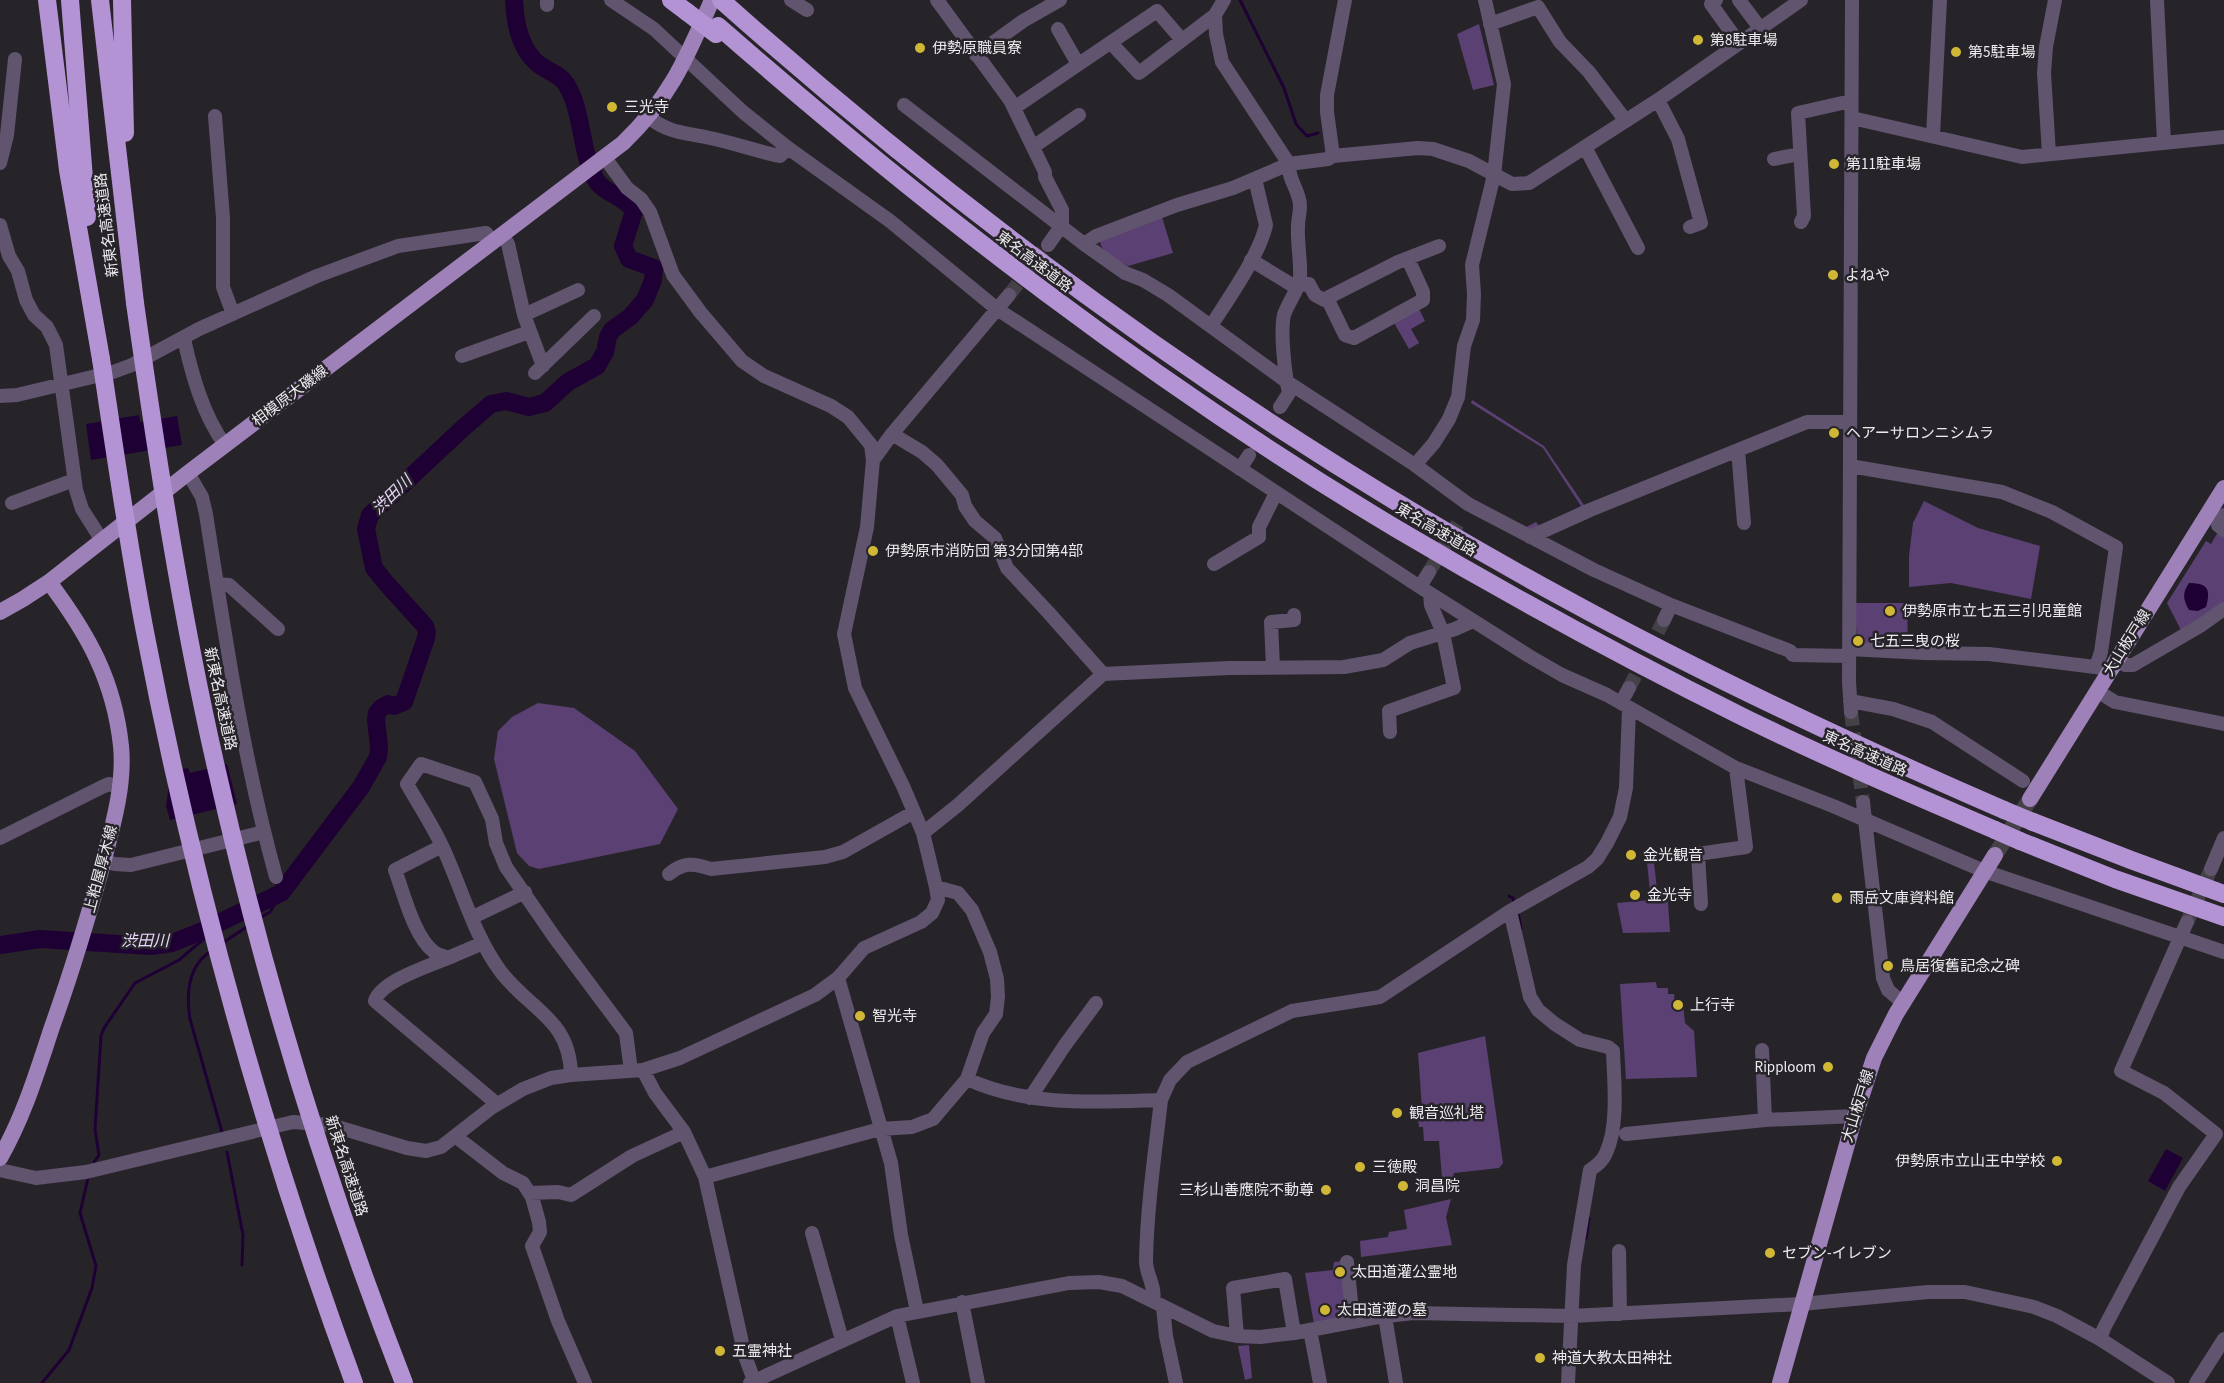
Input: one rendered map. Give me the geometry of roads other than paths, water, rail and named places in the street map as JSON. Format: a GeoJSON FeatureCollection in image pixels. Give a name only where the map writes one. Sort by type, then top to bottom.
{"type":"FeatureCollection","features":[{"type":"Feature","properties":{"kind":"highway"},"geometry":{"type":"LineString","coordinates":[[47,0],[68,170],[94,308],[121,497],[168,744],[221,966],[288,1197],[354,1383]]}},
{"type":"Feature","properties":{"kind":"highway","name":"新東名高速道路"},"geometry":{"type":"LineString","coordinates":[[70,0],[94,308]]}},
{"type":"Feature","properties":{"kind":"highway","name":"新東名高速道路"},"geometry":{"type":"LineString","coordinates":[[100,0],[146,381],[191,647],[215,765],[243,885],[310,1114],[352,1240],[404,1383]]}},
{"type":"Feature","properties":{"kind":"highway"},"geometry":{"type":"LineString","coordinates":[[122,0],[127,184],[137,303]]}},
{"type":"Feature","properties":{"kind":"highway","name":"東名高速道路"},"geometry":{"type":"LineString","coordinates":[[671,0],[689,5],[894,176],[1084,322],[1188,395],[1397,529],[1548,615],[1662,676],[1811,749],[2020,841],[2115,879],[2224,917]]}},
{"type":"Feature","properties":{"kind":"highway","name":"東名高速道路"},"geometry":{"type":"LineString","coordinates":[[720,2],[913,162],[1100,305],[1201,376],[1462,541],[1662,650],[1824,730],[2033,822],[2224,894]]}},
{"type":"Feature","properties":{"kind":"main road"},"geometry":{"type":"LineString","coordinates":[[604,159],[648,117],[669,89],[720,2]]}},
{"type":"Feature","properties":{"kind":"main road","name":"相模原大磯線"},"geometry":{"type":"LineString","coordinates":[[0,612],[49,582],[101,539],[604,159]]}},
{"type":"Feature","properties":{"kind":"main road","name":"大山板戸線"},"geometry":{"type":"LineString","coordinates":[[2030,798],[2097,691],[2108,665],[2162,586],[2224,488]]}},
{"type":"Feature","properties":{"kind":"main road","name":"上粕屋厚木線"},"geometry":{"type":"LineString","coordinates":[[0,1158],[23,1113],[85,932],[104,861],[120,786],[119,733],[114,705],[103,669],[89,640],[49,582]]}},
{"type":"Feature","properties":{"kind":"main road","name":"大山板戸線"},"geometry":{"type":"LineString","coordinates":[[1780,1383],[1855,1116],[1874,1058],[1903,1003],[1995,855]]}},
{"type":"Feature","properties":{"kind":"street"},"geometry":{"type":"LineString","coordinates":[[611,0],[654,29],[743,112],[788,148],[890,221],[998,309],[1425,591],[1562,675],[1607,694],[1736,768],[1865,819],[1984,871],[2224,952]]}},
{"type":"Feature","properties":{"kind":"street"},"geometry":{"type":"LineString","coordinates":[[791,0],[807,10]]}},
{"type":"Feature","properties":{"kind":"street"},"geometry":{"type":"LineString","coordinates":[[937,0],[1014,108],[1062,210],[1062,225],[1048,245]]}},
{"type":"Feature","properties":{"kind":"street"},"geometry":{"type":"LineString","coordinates":[[976,55],[1023,21],[1048,11],[1060,0]]}},
{"type":"Feature","properties":{"kind":"street"},"geometry":{"type":"LineString","coordinates":[[1333,156],[1327,111],[1328,95],[1345,0]]}},
{"type":"Feature","properties":{"kind":"street"},"geometry":{"type":"LineString","coordinates":[[1415,465],[1439,435],[1458,397],[1464,346],[1473,320],[1472,265],[1494,174],[1504,84],[1485,0]]}},
{"type":"Feature","properties":{"kind":"street"},"geometry":{"type":"LineString","coordinates":[[1716,0],[1711,4],[1739,43]]}},
{"type":"Feature","properties":{"kind":"street"},"geometry":{"type":"LineString","coordinates":[[1739,0],[1760,28]]}},
{"type":"Feature","properties":{"kind":"street"},"geometry":{"type":"LineString","coordinates":[[1084,244],[1096,236],[1177,205],[1255,179],[1289,164],[1328,159],[1333,156],[1425,148],[1456,156],[1512,184],[1529,183],[1658,100],[1801,0]]}},
{"type":"Feature","properties":{"kind":"street"},"geometry":{"type":"LineString","coordinates":[[1852,0],[1849,652],[1851,706],[1893,709],[1932,722],[2023,781]]}},
{"type":"Feature","properties":{"kind":"street"},"geometry":{"type":"LineString","coordinates":[[1933,136],[1940,0]]}},
{"type":"Feature","properties":{"kind":"street"},"geometry":{"type":"LineString","coordinates":[[2049,154],[2044,73],[2046,47],[2055,0]]}},
{"type":"Feature","properties":{"kind":"street"},"geometry":{"type":"LineString","coordinates":[[2157,0],[2164,142]]}},
{"type":"Feature","properties":{"kind":"street"},"geometry":{"type":"LineString","coordinates":[[1111,43],[1142,76],[1219,5]]}},
{"type":"Feature","properties":{"kind":"street"},"geometry":{"type":"LineString","coordinates":[[1219,5],[1222,62],[1289,164],[1291,181],[1301,207],[1298,226],[1299,286],[1284,315],[1283,325],[1286,381],[1289,393],[1280,407]]}},
{"type":"Feature","properties":{"kind":"street"},"geometry":{"type":"LineString","coordinates":[[1490,24],[1538,8],[1560,42],[1589,72],[1626,121]]}},
{"type":"Feature","properties":{"kind":"street"},"geometry":{"type":"LineString","coordinates":[[1014,108],[1157,11],[1182,40]]}},
{"type":"Feature","properties":{"kind":"street"},"geometry":{"type":"LineString","coordinates":[[1058,29],[1078,64]]}},
{"type":"Feature","properties":{"kind":"street"},"geometry":{"type":"LineString","coordinates":[[0,163],[7,135],[15,59]]}},
{"type":"Feature","properties":{"kind":"street"},"geometry":{"type":"LineString","coordinates":[[1658,100],[1678,139],[1701,223],[1690,227]]}},
{"type":"Feature","properties":{"kind":"street"},"geometry":{"type":"LineString","coordinates":[[1801,222],[1804,216],[1798,113],[1851,101]]}},
{"type":"Feature","properties":{"kind":"street"},"geometry":{"type":"LineString","coordinates":[[904,105],[1084,244],[1125,273],[1143,280],[1168,295],[1286,381],[1415,465],[1468,504],[1594,570],[1671,605],[1790,651],[1793,655],[1849,652],[1989,654],[2108,665],[2133,664],[2200,626],[2224,609]]}},
{"type":"Feature","properties":{"kind":"street"},"geometry":{"type":"LineString","coordinates":[[1033,147],[1079,115]]}},
{"type":"Feature","properties":{"kind":"street"},"geometry":{"type":"LineString","coordinates":[[215,116],[223,218],[223,287],[232,314]]}},
{"type":"Feature","properties":{"kind":"street"},"geometry":{"type":"LineString","coordinates":[[648,117],[670,131],[710,138],[762,153],[780,156],[788,148]]}},
{"type":"Feature","properties":{"kind":"street"},"geometry":{"type":"LineString","coordinates":[[1851,118],[2022,157],[2224,137]]}},
{"type":"Feature","properties":{"kind":"street"},"geometry":{"type":"LineString","coordinates":[[1585,147],[1638,242]]}},
{"type":"Feature","properties":{"kind":"street"},"geometry":{"type":"LineString","coordinates":[[1774,159],[1800,154]]}},
{"type":"Feature","properties":{"kind":"street"},"geometry":{"type":"LineString","coordinates":[[0,1170],[36,1178],[86,1172],[293,1122],[331,1125],[406,1148],[426,1151],[441,1147],[497,1104],[523,1089],[551,1078],[637,1070],[680,1058],[805,1000],[838,978],[864,948],[921,922],[932,913],[938,900],[923,833],[855,688],[844,634],[867,527],[873,460],[871,445],[848,417],[831,406],[764,376],[742,361],[673,275],[650,212],[604,159]]}},
{"type":"Feature","properties":{"kind":"street"},"geometry":{"type":"LineString","coordinates":[[1211,326],[1222,314],[1260,243],[1266,225],[1255,179]]}},
{"type":"Feature","properties":{"kind":"street"},"geometry":{"type":"LineString","coordinates":[[0,225],[9,256],[18,271],[30,307],[56,345],[74,480],[82,509],[101,539]]}},
{"type":"Feature","properties":{"kind":"street"},"geometry":{"type":"LineString","coordinates":[[0,396],[17,395],[132,365],[232,314],[317,276],[398,246],[486,233],[508,244],[539,369],[594,316]]}},
{"type":"Feature","properties":{"kind":"street"},"geometry":{"type":"LineString","coordinates":[[1251,260],[1292,285],[1309,284],[1315,296],[1324,300],[1439,246]]}},
{"type":"Feature","properties":{"kind":"street"},"geometry":{"type":"LineString","coordinates":[[1327,298],[1345,335],[1354,338],[1423,300],[1423,292],[1408,259]]}},
{"type":"Feature","properties":{"kind":"street"},"geometry":{"type":"LineString","coordinates":[[524,315],[578,290]]}},
{"type":"Feature","properties":{"kind":"street"},"geometry":{"type":"LineString","coordinates":[[873,460],[892,434],[1009,295]]}},
{"type":"Feature","properties":{"kind":"street"},"geometry":{"type":"LineString","coordinates":[[462,356],[530,332]]}},
{"type":"Feature","properties":{"kind":"street"},"geometry":{"type":"LineString","coordinates":[[184,339],[191,370],[208,414],[215,431],[225,445]]}},
{"type":"Feature","properties":{"kind":"street"},"geometry":{"type":"LineString","coordinates":[[1530,537],[1807,422],[1850,422]]}},
{"type":"Feature","properties":{"kind":"street"},"geometry":{"type":"LineString","coordinates":[[892,434],[922,452],[942,472],[962,495],[965,506],[975,521],[995,538],[1006,568],[1103,674]]}},
{"type":"Feature","properties":{"kind":"street"},"geometry":{"type":"LineString","coordinates":[[1738,450],[1744,523]]}},
{"type":"Feature","properties":{"kind":"street"},"geometry":{"type":"LineString","coordinates":[[1240,469],[1249,455]]}},
{"type":"Feature","properties":{"kind":"street"},"geometry":{"type":"LineString","coordinates":[[1850,466],[2002,492],[2052,512],[2116,547],[2101,652],[2108,665]]}},
{"type":"Feature","properties":{"kind":"street"},"geometry":{"type":"LineString","coordinates":[[188,473],[202,497],[207,514],[233,689],[276,877]]}},
{"type":"Feature","properties":{"kind":"street"},"geometry":{"type":"LineString","coordinates":[[16,498],[74,480]]}},
{"type":"Feature","properties":{"kind":"street"},"geometry":{"type":"LineString","coordinates":[[1214,564],[1263,542],[1260,527],[1276,493]]}},
{"type":"Feature","properties":{"kind":"street"},"geometry":{"type":"LineString","coordinates":[[1461,518],[1468,504]]}},
{"type":"Feature","properties":{"kind":"street"},"geometry":{"type":"LineString","coordinates":[[2224,515],[2218,525],[2224,530]]}},
{"type":"Feature","properties":{"kind":"street"},"geometry":{"type":"LineString","coordinates":[[1390,732],[1389,711],[1454,688],[1443,633],[1425,591],[1429,572]]}},
{"type":"Feature","properties":{"kind":"street"},"geometry":{"type":"LineString","coordinates":[[217,584],[229,585],[278,629]]}},
{"type":"Feature","properties":{"kind":"street"},"geometry":{"type":"LineString","coordinates":[[1664,620],[1671,605]]}},
{"type":"Feature","properties":{"kind":"street"},"geometry":{"type":"LineString","coordinates":[[1273,667],[1268,622],[1294,620]]}},
{"type":"Feature","properties":{"kind":"street"},"geometry":{"type":"LineString","coordinates":[[923,833],[958,805],[1103,674],[1273,667],[1331,668],[1383,660],[1410,643],[1473,621]]}},
{"type":"Feature","properties":{"kind":"street"},"geometry":{"type":"LineString","coordinates":[[1176,1383],[1155,1292],[1146,1264],[1148,1219],[1161,1100],[1170,1080],[1187,1062],[1292,1011],[1380,997],[1515,908],[1588,867],[1608,843],[1620,817],[1626,788],[1625,706],[1629,688]]}},
{"type":"Feature","properties":{"kind":"street"},"geometry":{"type":"LineString","coordinates":[[2097,691],[2115,702],[2224,724]]}},
{"type":"Feature","properties":{"kind":"street"},"geometry":{"type":"LineString","coordinates":[[570,1075],[570,1057],[559,1030],[502,974],[483,943],[442,846],[407,784],[421,764],[475,782],[492,819],[496,843],[506,867],[555,938],[626,1033],[637,1070],[684,1132],[705,1176],[753,1382],[897,1316],[962,1302],[1090,1281],[1122,1286],[1213,1331],[1237,1336],[1260,1337],[1385,1316],[1449,1313],[1572,1316],[1801,1304],[1928,1292],[1965,1292],[2034,1307],[2057,1316],[2100,1339],[2168,1383]]}},
{"type":"Feature","properties":{"kind":"street"},"geometry":{"type":"LineString","coordinates":[[1701,904],[1698,854],[1746,848],[1736,768]]}},
{"type":"Feature","properties":{"kind":"street"},"geometry":{"type":"LineString","coordinates":[[0,838],[102,787],[109,784],[120,786]]}},
{"type":"Feature","properties":{"kind":"street"},"geometry":{"type":"LineString","coordinates":[[1863,802],[1882,978],[1888,990],[1903,1003]]}},
{"type":"Feature","properties":{"kind":"street"},"geometry":{"type":"LineString","coordinates":[[669,874],[678,866],[695,863],[711,869],[825,857],[843,852],[914,812]]}},
{"type":"Feature","properties":{"kind":"street"},"geometry":{"type":"LineString","coordinates":[[104,861],[131,865],[264,832]]}},
{"type":"Feature","properties":{"kind":"street"},"geometry":{"type":"LineString","coordinates":[[2211,869],[2224,838]]}},
{"type":"Feature","properties":{"kind":"street"},"geometry":{"type":"LineString","coordinates":[[442,846],[395,870],[410,909],[412,924],[434,953],[448,958]]}},
{"type":"Feature","properties":{"kind":"street"},"geometry":{"type":"LineString","coordinates":[[705,1176],[880,1129],[912,1127],[933,1119],[967,1079],[983,1033],[996,1014],[997,979],[990,952],[972,910],[958,893],[936,887]]}},
{"type":"Feature","properties":{"kind":"street"},"geometry":{"type":"LineString","coordinates":[[473,917],[525,892]]}},
{"type":"Feature","properties":{"kind":"street"},"geometry":{"type":"LineString","coordinates":[[1515,908],[1530,997],[1538,1010],[1580,1040],[1608,1047],[1613,1051],[1618,1134],[1601,1162],[1590,1170],[1575,1265],[1568,1383]]}},
{"type":"Feature","properties":{"kind":"street"},"geometry":{"type":"LineString","coordinates":[[2100,1339],[2179,1187],[2216,1134],[2164,1093],[2121,1071],[2187,922]]}},
{"type":"Feature","properties":{"kind":"street"},"geometry":{"type":"LineString","coordinates":[[483,943],[392,982],[378,993],[375,1001],[497,1104]]}},
{"type":"Feature","properties":{"kind":"street"},"geometry":{"type":"LineString","coordinates":[[838,978],[892,1171],[901,1235],[917,1311]]}},
{"type":"Feature","properties":{"kind":"street"},"geometry":{"type":"LineString","coordinates":[[1030,1098],[1096,1003]]}},
{"type":"Feature","properties":{"kind":"street"},"geometry":{"type":"LineString","coordinates":[[1762,1050],[1765,1120]]}},
{"type":"Feature","properties":{"kind":"street"},"geometry":{"type":"LineString","coordinates":[[967,1079],[1006,1094],[1030,1098],[1086,1103],[1161,1100]]}},
{"type":"Feature","properties":{"kind":"street"},"geometry":{"type":"LineString","coordinates":[[1618,1134],[1765,1120],[1855,1116]]}},
{"type":"Feature","properties":{"kind":"street"},"geometry":{"type":"LineString","coordinates":[[530,1193],[571,1194],[632,1156],[684,1132]]}},
{"type":"Feature","properties":{"kind":"street"},"geometry":{"type":"LineString","coordinates":[[455,1136],[503,1173],[523,1183],[530,1193],[540,1222],[540,1232],[532,1246],[558,1321],[585,1383]]}},
{"type":"Feature","properties":{"kind":"street"},"geometry":{"type":"LineString","coordinates":[[812,1233],[842,1340]]}},
{"type":"Feature","properties":{"kind":"street"},"geometry":{"type":"LineString","coordinates":[[1619,1251],[1620,1314]]}},
{"type":"Feature","properties":{"kind":"street"},"geometry":{"type":"LineString","coordinates":[[1347,1262],[1353,1322]]}},
{"type":"Feature","properties":{"kind":"street"},"geometry":{"type":"LineString","coordinates":[[1237,1336],[1233,1288],[1285,1279],[1294,1333]]}},
{"type":"Feature","properties":{"kind":"street"},"geometry":{"type":"LineString","coordinates":[[962,1302],[978,1383]]}},
{"type":"Feature","properties":{"kind":"street"},"geometry":{"type":"LineString","coordinates":[[897,1316],[913,1383]]}},
{"type":"Feature","properties":{"kind":"street"},"geometry":{"type":"LineString","coordinates":[[1385,1316],[1396,1383]]}},
{"type":"Feature","properties":{"kind":"street"},"geometry":{"type":"LineString","coordinates":[[1310,1330],[1320,1383]]}},
{"type":"Feature","properties":{"kind":"street"},"geometry":{"type":"LineString","coordinates":[[2196,1383],[2224,1339]]}},
{"type":"Feature","properties":{"kind":"waterway","name":"渋田川"},"geometry":{"type":"LineString","coordinates":[[0,945],[40,939],[151,946],[172,943],[281,893],[361,787],[378,757],[377,713],[388,704],[394,706],[404,702],[426,638],[425,626],[374,568],[366,529],[370,515],[491,404],[506,401],[529,407],[545,403],[568,382],[597,366],[605,352],[612,330],[630,317],[645,300],[653,280],[654,268],[629,259],[623,246],[634,211],[626,202],[604,189],[596,180],[587,157],[572,94],[563,80],[537,63],[526,50],[515,17],[514,0]]}},
{"type":"Feature","properties":{"kind":"waterway"},"geometry":{"type":"LineString","coordinates":[[1240,0],[1284,88],[1296,124],[1307,136],[1318,133]]}},
{"type":"Feature","properties":{"kind":"waterway"},"geometry":{"type":"LineString","coordinates":[[258,919],[270,912],[281,893]]}},
{"type":"Feature","properties":{"kind":"waterway"},"geometry":{"type":"LineString","coordinates":[[1509,896],[1513,898],[1514,903]]}},
{"type":"Feature","properties":{"kind":"waterway"},"geometry":{"type":"LineString","coordinates":[[1518,912],[1521,929]]}},
{"type":"Feature","properties":{"kind":"waterway"},"geometry":{"type":"LineString","coordinates":[[224,942],[248,926]]}},
{"type":"Feature","properties":{"kind":"waterway"},"geometry":{"type":"LineString","coordinates":[[94,1162],[99,1155],[95,1129],[101,1036],[104,1028],[135,983],[179,960],[206,937]]}},
{"type":"Feature","properties":{"kind":"waterway"},"geometry":{"type":"LineString","coordinates":[[211,951],[197,964],[190,981],[188,1000],[190,1019],[222,1132]]}},
{"type":"Feature","properties":{"kind":"waterway"},"geometry":{"type":"LineString","coordinates":[[227,1152],[243,1235],[242,1265]]}},
{"type":"Feature","properties":{"kind":"waterway"},"geometry":{"type":"LineString","coordinates":[[42,1383],[69,1350],[92,1288],[96,1266],[80,1213],[88,1178]]}},
{"type":"Feature","properties":{"kind":"waterway"},"geometry":{"type":"LineString","coordinates":[[1584,1240],[1589,1218]]}},
{"type":"Feature","properties":{"kind":"tunnel"},"geometry":{"type":"LineString","coordinates":[[1009,295],[1043,251]]}},
{"type":"Feature","properties":{"kind":"tunnel"},"geometry":{"type":"LineString","coordinates":[[1429,572],[1461,518]]}},
{"type":"Feature","properties":{"kind":"tunnel"},"geometry":{"type":"LineString","coordinates":[[1629,688],[1664,620]]}},
{"type":"Feature","properties":{"kind":"tunnel"},"geometry":{"type":"LineString","coordinates":[[1851,712],[1863,802]]}},
{"type":"Feature","properties":{"kind":"tunnel"},"geometry":{"type":"LineString","coordinates":[[1995,855],[2030,799]]}},
{"type":"Feature","properties":{"kind":"tunnel"},"geometry":{"type":"LineString","coordinates":[[2187,922],[2211,869]]}},
{"type":"Feature","properties":{"kind":"place","name":"第8駐車場"},"geometry":{"type":"Point","coordinates":[1698,40]}},
{"type":"Feature","properties":{"kind":"place","name":"伊勢原職員寮"},"geometry":{"type":"Point","coordinates":[920,48]}},
{"type":"Feature","properties":{"kind":"place","name":"第5駐車場"},"geometry":{"type":"Point","coordinates":[1956,52]}},
{"type":"Feature","properties":{"kind":"place","name":"三光寺"},"geometry":{"type":"Point","coordinates":[612,107]}},
{"type":"Feature","properties":{"kind":"place","name":"第11駐車場"},"geometry":{"type":"Point","coordinates":[1834,164]}},
{"type":"Feature","properties":{"kind":"place","name":"よねや"},"geometry":{"type":"Point","coordinates":[1833,275]}},
{"type":"Feature","properties":{"kind":"place","name":"ヘアーサロンニシムラ"},"geometry":{"type":"Point","coordinates":[1834,433]}},
{"type":"Feature","properties":{"kind":"place","name":"伊勢原市消防団 第3分団第4部"},"geometry":{"type":"Point","coordinates":[873,551]}},
{"type":"Feature","properties":{"kind":"place","name":"伊勢原市立七五三引児童館"},"geometry":{"type":"Point","coordinates":[1890,611]}},
{"type":"Feature","properties":{"kind":"place","name":"七五三曳の桜"},"geometry":{"type":"Point","coordinates":[1858,641]}},
{"type":"Feature","properties":{"kind":"place","name":"金光観音"},"geometry":{"type":"Point","coordinates":[1631,855]}},
{"type":"Feature","properties":{"kind":"place","name":"金光寺"},"geometry":{"type":"Point","coordinates":[1635,895]}},
{"type":"Feature","properties":{"kind":"place","name":"雨岳文庫資料館"},"geometry":{"type":"Point","coordinates":[1837,898]}},
{"type":"Feature","properties":{"kind":"place","name":"鳥居復舊記念之碑"},"geometry":{"type":"Point","coordinates":[1888,966]}},
{"type":"Feature","properties":{"kind":"place","name":"上行寺"},"geometry":{"type":"Point","coordinates":[1678,1005]}},
{"type":"Feature","properties":{"kind":"place","name":"智光寺"},"geometry":{"type":"Point","coordinates":[860,1016]}},
{"type":"Feature","properties":{"kind":"place","name":"Ripploom"},"geometry":{"type":"Point","coordinates":[1828,1067]}},
{"type":"Feature","properties":{"kind":"place","name":"観音巡礼塔"},"geometry":{"type":"Point","coordinates":[1397,1113]}},
{"type":"Feature","properties":{"kind":"place","name":"伊勢原市立山王中学校"},"geometry":{"type":"Point","coordinates":[2057,1161]}},
{"type":"Feature","properties":{"kind":"place","name":"三徳殿"},"geometry":{"type":"Point","coordinates":[1360,1167]}},
{"type":"Feature","properties":{"kind":"place","name":"洞昌院"},"geometry":{"type":"Point","coordinates":[1403,1186]}},
{"type":"Feature","properties":{"kind":"place","name":"三杉山善應院不動尊"},"geometry":{"type":"Point","coordinates":[1326,1190]}},
{"type":"Feature","properties":{"kind":"place","name":"セブン-イレブン"},"geometry":{"type":"Point","coordinates":[1770,1253]}},
{"type":"Feature","properties":{"kind":"place","name":"太田道灌公霊地"},"geometry":{"type":"Point","coordinates":[1340,1272]}},
{"type":"Feature","properties":{"kind":"place","name":"太田道灌の墓"},"geometry":{"type":"Point","coordinates":[1325,1310]}},
{"type":"Feature","properties":{"kind":"place","name":"五霊神社"},"geometry":{"type":"Point","coordinates":[720,1351]}},
{"type":"Feature","properties":{"kind":"place","name":"神道大教太田神社"},"geometry":{"type":"Point","coordinates":[1540,1358]}}]}
